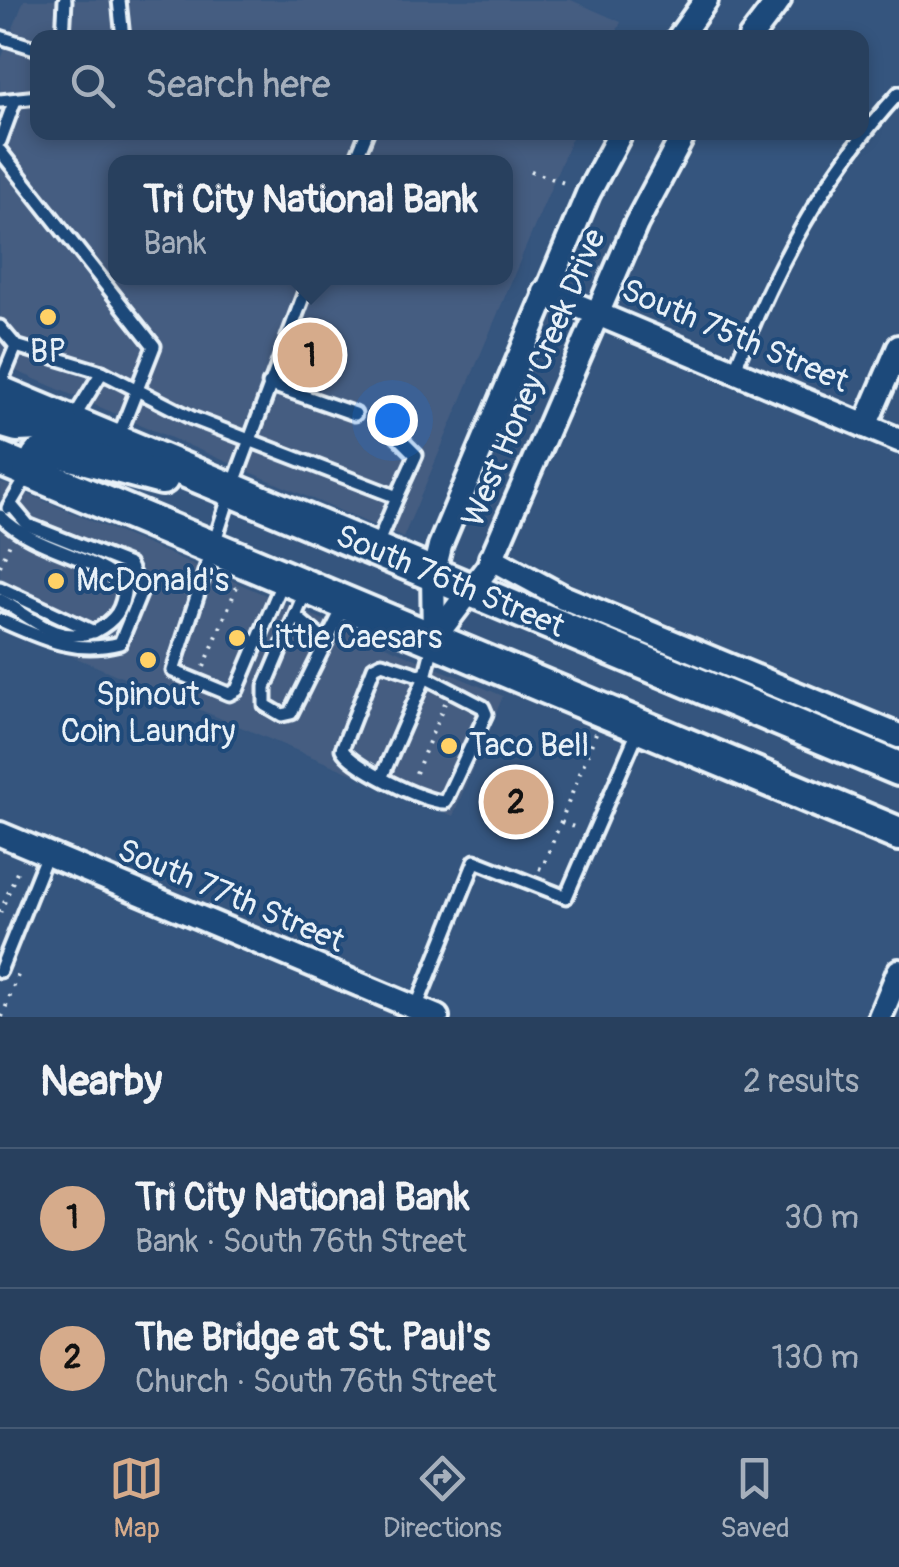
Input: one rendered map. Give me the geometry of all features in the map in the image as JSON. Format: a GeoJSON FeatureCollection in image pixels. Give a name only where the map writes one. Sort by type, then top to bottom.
{"type":"FeatureCollection","features":[{"type":"Feature","properties":{"kind":"main road","name":"South 76th Street"},"geometry":{"type":"LineString","coordinates":[[0,393],[899,769]]}},
{"type":"Feature","properties":{"kind":"main road"},"geometry":{"type":"LineString","coordinates":[[0,420],[17,426],[71,423]]}},
{"type":"Feature","properties":{"kind":"main road"},"geometry":{"type":"LineString","coordinates":[[15,465],[63,450],[121,469],[230,491]]}},
{"type":"Feature","properties":{"kind":"main road","name":"South 76th Street"},"geometry":{"type":"LineString","coordinates":[[15,465],[216,548],[296,593],[347,602],[899,834]]}},
{"type":"Feature","properties":{"kind":"street"},"geometry":{"type":"LineString","coordinates":[[685,30],[706,0]]}},
{"type":"Feature","properties":{"kind":"street"},"geometry":{"type":"LineString","coordinates":[[756,30],[779,0]]}},
{"type":"Feature","properties":{"kind":"street","name":"West Honey Creek Drive"},"geometry":{"type":"LineString","coordinates":[[434,638],[432,575],[440,546],[545,292],[616,140]]}},
{"type":"Feature","properties":{"kind":"street","name":"West Honey Creek Drive"},"geometry":{"type":"LineString","coordinates":[[434,638],[491,558],[636,224],[681,140]]}},
{"type":"Feature","properties":{"kind":"street","name":"South 75th Street"},"geometry":{"type":"LineString","coordinates":[[545,292],[899,440]]}},
{"type":"Feature","properties":{"kind":"street"},"geometry":{"type":"LineString","coordinates":[[865,426],[899,347]]}},
{"type":"Feature","properties":{"kind":"street","name":"South 76th Street"},"geometry":{"type":"LineString","coordinates":[[491,558],[564,597],[899,736]]}},
{"type":"Feature","properties":{"kind":"street"},"geometry":{"type":"LineString","coordinates":[[514,610],[564,597]]}},
{"type":"Feature","properties":{"kind":"street","name":"South 77th Street"},"geometry":{"type":"LineString","coordinates":[[0,834],[426,1012]]}},
{"type":"Feature","properties":{"kind":"street"},"geometry":{"type":"LineString","coordinates":[[880,1017],[899,971]]}},
{"type":"Feature","properties":{"kind":"lane"},"geometry":{"type":"LineString","coordinates":[[64,30],[65,0]]}},
{"type":"Feature","properties":{"kind":"lane"},"geometry":{"type":"LineString","coordinates":[[119,0],[122,30]]}},
{"type":"Feature","properties":{"kind":"lane"},"geometry":{"type":"LineString","coordinates":[[0,38],[30,46]]}},
{"type":"Feature","properties":{"kind":"lane"},"geometry":{"type":"LineString","coordinates":[[869,125],[899,93]]}},
{"type":"Feature","properties":{"kind":"lane"},"geometry":{"type":"LineString","coordinates":[[0,101],[30,98]]}},
{"type":"Feature","properties":{"kind":"lane"},"geometry":{"type":"LineString","coordinates":[[0,141],[16,100]]}},
{"type":"Feature","properties":{"kind":"lane"},"geometry":{"type":"LineString","coordinates":[[734,371],[813,205],[857,140]]}},
{"type":"Feature","properties":{"kind":"lane"},"geometry":{"type":"LineString","coordinates":[[0,151],[154,346],[116,442]]}},
{"type":"Feature","properties":{"kind":"lane"},"geometry":{"type":"LineString","coordinates":[[296,593],[238,690],[229,694],[174,671],[216,548],[230,491],[307,285]]}},
{"type":"Feature","properties":{"kind":"lane"},"geometry":{"type":"LineString","coordinates":[[0,327],[16,346],[102,372],[135,392],[396,497]]}},
{"type":"Feature","properties":{"kind":"lane"},"geometry":{"type":"LineString","coordinates":[[0,385],[16,346]]}},
{"type":"Feature","properties":{"kind":"lane"},"geometry":{"type":"LineString","coordinates":[[71,423],[102,372]]}},
{"type":"Feature","properties":{"kind":"lane"},"geometry":{"type":"LineString","coordinates":[[269,384],[355,414]]}},
{"type":"Feature","properties":{"kind":"lane"},"geometry":{"type":"LineString","coordinates":[[374,551],[416,455],[388,427]]}},
{"type":"Feature","properties":{"kind":"lane"},"geometry":{"type":"LineString","coordinates":[[0,620],[58,645],[96,649],[120,643],[142,592],[129,565],[28,525],[12,506],[15,465]]}},
{"type":"Feature","properties":{"kind":"lane"},"geometry":{"type":"LineString","coordinates":[[0,600],[27,613],[56,635],[72,637],[94,632],[113,621],[123,604],[125,585],[111,573],[20,535],[0,514],[12,506]]}},
{"type":"Feature","properties":{"kind":"lane"},"geometry":{"type":"LineString","coordinates":[[0,588],[94,632]]}},
{"type":"Feature","properties":{"kind":"lane"},"geometry":{"type":"LineString","coordinates":[[296,593],[324,641]]}},
{"type":"Feature","properties":{"kind":"lane"},"geometry":{"type":"LineString","coordinates":[[296,593],[264,687],[265,705],[289,716],[347,602]]}},
{"type":"Feature","properties":{"kind":"lane"},"geometry":{"type":"LineString","coordinates":[[382,776],[425,677],[434,638]]}},
{"type":"Feature","properties":{"kind":"lane"},"geometry":{"type":"LineString","coordinates":[[393,664],[425,677],[474,700],[486,714],[452,794],[437,803],[382,776],[348,760],[342,749],[374,667],[393,664]]}},
{"type":"Feature","properties":{"kind":"lane"},"geometry":{"type":"LineString","coordinates":[[426,1012],[476,860],[566,897],[640,725]]}},
{"type":"Feature","properties":{"kind":"lane"},"geometry":{"type":"LineString","coordinates":[[0,970],[47,854]]}},
{"type":"Feature","properties":{"kind":"path"},"geometry":{"type":"LineString","coordinates":[[531,172],[566,184]]}},
{"type":"Feature","properties":{"kind":"path"},"geometry":{"type":"LineString","coordinates":[[0,564],[11,541],[1,536]]}},
{"type":"Feature","properties":{"kind":"path"},"geometry":{"type":"LineString","coordinates":[[198,681],[239,580]]}},
{"type":"Feature","properties":{"kind":"path"},"geometry":{"type":"LineString","coordinates":[[416,773],[447,697],[457,701]]}},
{"type":"Feature","properties":{"kind":"path"},"geometry":{"type":"LineString","coordinates":[[524,862],[542,870],[597,732]]}},
{"type":"Feature","properties":{"kind":"path"},"geometry":{"type":"LineString","coordinates":[[0,913],[18,869]]}},
{"type":"Feature","properties":{"kind":"shaded area"},"geometry":{"type":"Polygon","coordinates":[[[24,0],[571,0],[621,22],[618,30],[30,30],[30,140],[571,140],[513,277],[513,155],[108,155],[108,285],[510,285],[403,538],[0,364],[0,62],[24,0]]]}},
{"type":"Feature","properties":{"kind":"shaded area"},"geometry":{"type":"Polygon","coordinates":[[[0,482],[503,696],[453,816],[0,626],[0,482]]]}},
{"type":"Feature","properties":{"kind":"place","name":"BP"},"geometry":{"type":"Point","coordinates":[48,317]}},
{"type":"Feature","properties":{"kind":"place","name":"Tri City National Bank"},"geometry":{"type":"Point","coordinates":[310,355]}},
{"type":"Feature","properties":{"kind":"place","name":"McDonald's"},"geometry":{"type":"Point","coordinates":[56,581]}},
{"type":"Feature","properties":{"kind":"place","name":"Little Caesars"},"geometry":{"type":"Point","coordinates":[237,638]}},
{"type":"Feature","properties":{"kind":"place","name":"Spinout Coin Laundry"},"geometry":{"type":"Point","coordinates":[148,660]}},
{"type":"Feature","properties":{"kind":"place","name":"Taco Bell"},"geometry":{"type":"Point","coordinates":[449,746]}},
{"type":"Feature","properties":{"kind":"place","name":"The Bridge at St. Paul's"},"geometry":{"type":"Point","coordinates":[516,802]}}]}
